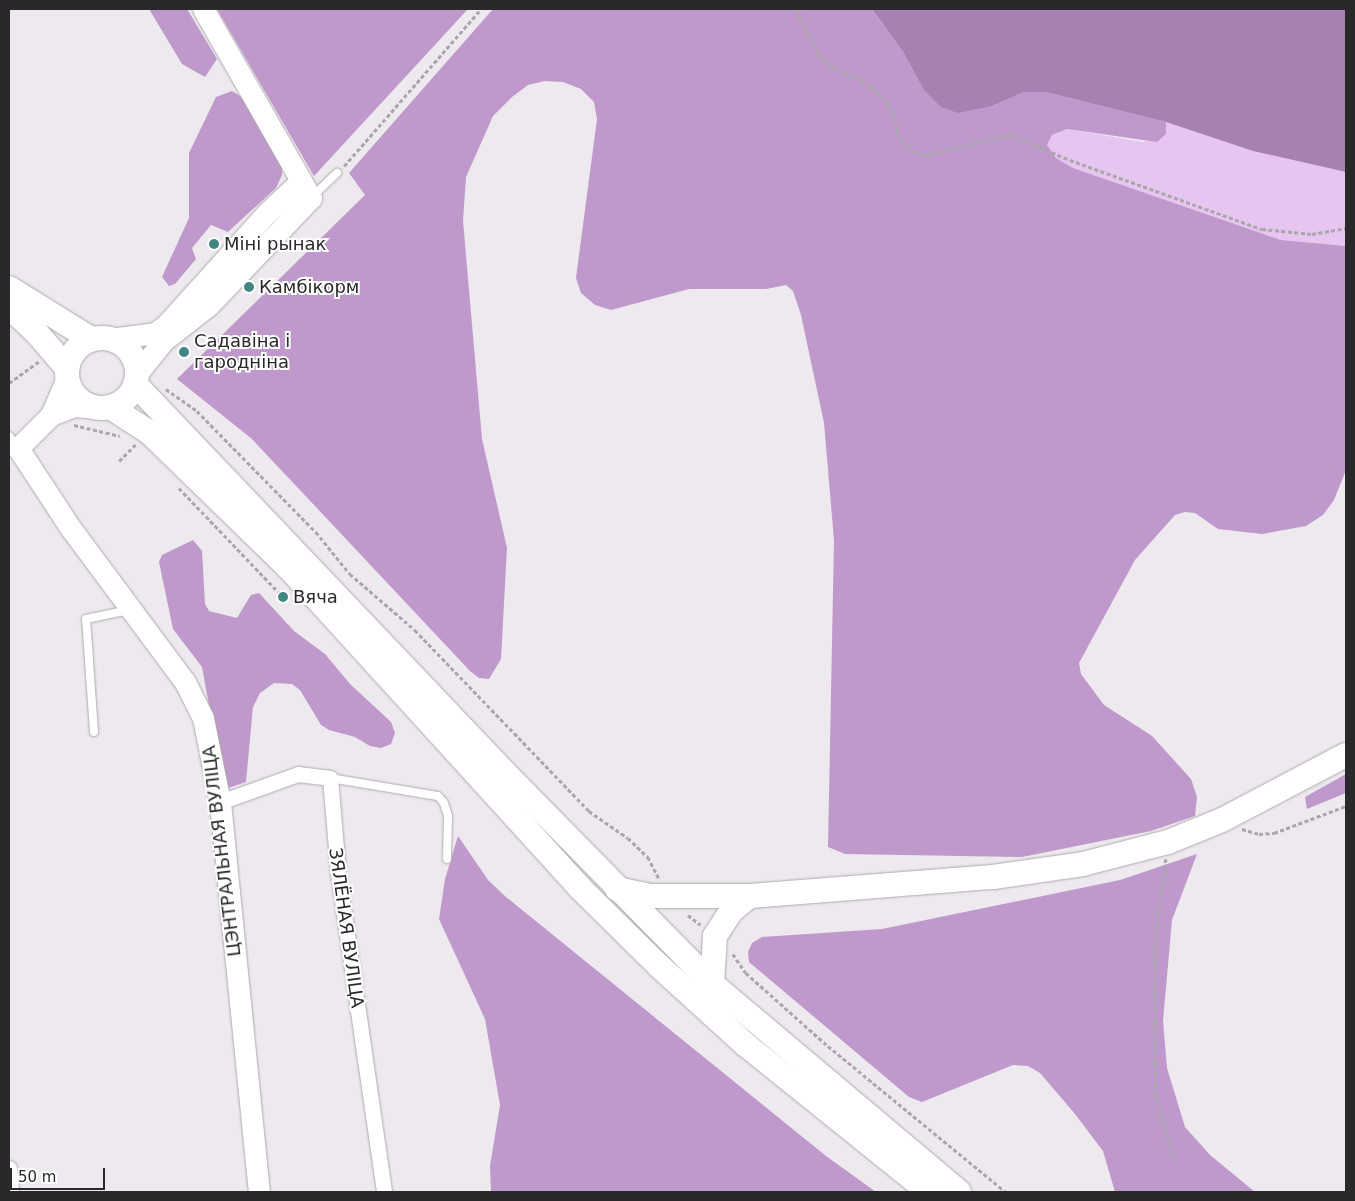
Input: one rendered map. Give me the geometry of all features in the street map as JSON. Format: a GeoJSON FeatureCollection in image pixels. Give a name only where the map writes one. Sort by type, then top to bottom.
{"type":"FeatureCollection","features":[{"type":"Feature","properties":{"kind":"main road"},"geometry":{"type":"LineString","coordinates":[[9,288],[100,339],[119,342],[133,356],[136,380],[617,889],[712,984],[959,1192]]}},
{"type":"Feature","properties":{"kind":"main road"},"geometry":{"type":"LineString","coordinates":[[9,307],[36,332],[67,373],[78,398],[104,407],[149,432],[289,568],[580,888],[658,965],[746,1045],[929,1192]]}},
{"type":"Feature","properties":{"kind":"main road"},"geometry":{"type":"LineString","coordinates":[[67,373],[79,346],[100,339]]}},
{"type":"Feature","properties":{"kind":"main road"},"geometry":{"type":"LineString","coordinates":[[104,407],[125,399],[136,380]]}},
{"type":"Feature","properties":{"kind":"main road"},"geometry":{"type":"LineString","coordinates":[[617,889],[665,897],[750,896],[1048,870],[1118,856],[1168,842],[1222,820],[1346,755]]}},
{"type":"Feature","properties":{"kind":"main road"},"geometry":{"type":"LineString","coordinates":[[712,984],[715,936],[732,910],[750,896]]}},
{"type":"Feature","properties":{"kind":"street"},"geometry":{"type":"LineString","coordinates":[[202,9],[306,190]]}},
{"type":"Feature","properties":{"kind":"street"},"geometry":{"type":"LineString","coordinates":[[100,339],[155,333],[166,325],[267,213],[306,190]]}},
{"type":"Feature","properties":{"kind":"street"},"geometry":{"type":"LineString","coordinates":[[136,380],[163,341],[209,305],[306,190]]}},
{"type":"Feature","properties":{"kind":"street"},"geometry":{"type":"LineString","coordinates":[[51,415],[67,373]]}},
{"type":"Feature","properties":{"kind":"street"},"geometry":{"type":"LineString","coordinates":[[12,447],[51,415],[75,406],[104,407]]}},
{"type":"Feature","properties":{"kind":"street","name":"ЦЭНТРАЛЬНАЯ ВУЛІЦА"},"geometry":{"type":"LineString","coordinates":[[12,447],[69,526],[133,609],[196,701],[208,737],[220,802],[259,1192]]}},
{"type":"Feature","properties":{"kind":"street"},"geometry":{"type":"LineString","coordinates":[[220,802],[298,774],[330,778]]}},
{"type":"Feature","properties":{"kind":"street","name":"ЗЯЛЁНАЯ ВУЛІЦА"},"geometry":{"type":"LineString","coordinates":[[330,778],[338,872],[384,1192]]}},
{"type":"Feature","properties":{"kind":"street"},"geometry":{"type":"LineString","coordinates":[[9,1168],[11,1192]]}},
{"type":"Feature","properties":{"kind":"lane"},"geometry":{"type":"LineString","coordinates":[[306,190],[337,173]]}},
{"type":"Feature","properties":{"kind":"lane"},"geometry":{"type":"LineString","coordinates":[[94,732],[86,619],[133,609]]}},
{"type":"Feature","properties":{"kind":"lane"},"geometry":{"type":"LineString","coordinates":[[330,778],[438,796],[444,803],[448,816],[447,859]]}},
{"type":"Feature","properties":{"kind":"path"},"geometry":{"type":"LineString","coordinates":[[337,173],[481,9]]}},
{"type":"Feature","properties":{"kind":"path"},"geometry":{"type":"LineString","coordinates":[[796,9],[820,56],[837,70],[860,79],[879,94],[891,109],[901,139],[912,150],[926,155],[1010,134],[1070,160],[1262,229],[1312,234],[1346,228]]}},
{"type":"Feature","properties":{"kind":"path"},"geometry":{"type":"LineString","coordinates":[[9,383],[40,360]]}},
{"type":"Feature","properties":{"kind":"path"},"geometry":{"type":"LineString","coordinates":[[162,387],[197,411],[316,532],[350,574],[415,630],[589,812],[648,857],[665,897]]}},
{"type":"Feature","properties":{"kind":"path"},"geometry":{"type":"LineString","coordinates":[[119,461],[137,443],[142,448]]}},
{"type":"Feature","properties":{"kind":"path"},"geometry":{"type":"LineString","coordinates":[[172,480],[283,597]]}},
{"type":"Feature","properties":{"kind":"path"},"geometry":{"type":"LineString","coordinates":[[1222,820],[1259,834],[1274,832],[1346,806]]}},
{"type":"Feature","properties":{"kind":"path"},"geometry":{"type":"LineString","coordinates":[[1168,842],[1155,948],[1155,1094],[1175,1162]]}},
{"type":"Feature","properties":{"kind":"path"},"geometry":{"type":"LineString","coordinates":[[687,914],[725,943],[746,974],[828,1046],[1006,1192]]}},
{"type":"Feature","properties":{"kind":"shaded area"},"geometry":{"type":"Polygon","coordinates":[[[149,9],[187,9],[217,59],[205,77],[182,64],[149,9]]]}},
{"type":"Feature","properties":{"kind":"shaded area"},"geometry":{"type":"Polygon","coordinates":[[[217,9],[468,9],[314,176],[217,9]]]}},
{"type":"Feature","properties":{"kind":"shaded area"},"geometry":{"type":"Polygon","coordinates":[[[493,9],[872,9],[903,52],[923,89],[992,106],[1024,92],[1045,92],[1166,122],[1166,134],[1157,142],[1067,129],[1052,135],[1047,145],[1056,158],[1073,168],[1281,240],[1346,246],[1346,470],[1334,500],[1323,515],[1306,526],[1262,534],[1218,529],[1195,513],[1185,512],[1175,515],[1135,560],[1079,663],[1081,674],[1104,705],[1152,736],[1191,779],[1197,797],[1195,816],[1151,831],[1022,857],[845,854],[828,847],[834,540],[824,423],[801,315],[793,291],[786,285],[766,289],[689,289],[611,310],[595,305],[581,293],[576,278],[597,119],[594,102],[581,89],[563,82],[545,81],[528,85],[512,97],[493,116],[466,177],[463,221],[482,439],[507,548],[501,659],[489,679],[479,678],[470,671],[252,439],[177,379],[365,195],[349,173],[493,9]]]}},
{"type":"Feature","properties":{"kind":"shaded area"},"geometry":{"type":"Polygon","coordinates":[[[872,9],[1346,9],[1346,172],[1253,151],[1166,122],[1045,92],[1024,92],[992,106],[958,113],[941,107],[923,89],[903,52],[872,9]]]}},
{"type":"Feature","properties":{"kind":"shaded area"},"geometry":{"type":"Polygon","coordinates":[[[232,91],[245,99],[283,159],[282,175],[276,188],[228,232],[211,225],[192,248],[196,259],[175,284],[169,286],[162,277],[189,218],[189,153],[216,97],[232,91]]]}},
{"type":"Feature","properties":{"kind":"shaded area"},"geometry":{"type":"Polygon","coordinates":[[[1166,122],[1253,151],[1346,172],[1346,246],[1281,240],[1200,214],[1073,168],[1056,158],[1047,145],[1052,135],[1067,129],[1143,142],[1166,134],[1166,122]]]}},
{"type":"Feature","properties":{"kind":"shaded area"},"geometry":{"type":"Polygon","coordinates":[[[193,540],[202,551],[205,604],[209,611],[237,618],[251,595],[259,593],[294,631],[325,654],[350,684],[391,722],[395,733],[391,744],[381,748],[370,746],[355,737],[329,730],[321,725],[300,690],[292,684],[274,683],[260,693],[253,707],[246,782],[228,788],[223,782],[202,667],[173,629],[159,562],[162,555],[193,540]]]}},
{"type":"Feature","properties":{"kind":"shaded area"},"geometry":{"type":"Polygon","coordinates":[[[1346,774],[1346,793],[1307,809],[1305,797],[1346,774]]]}},
{"type":"Feature","properties":{"kind":"shaded area"},"geometry":{"type":"Polygon","coordinates":[[[458,836],[488,880],[506,897],[826,1156],[876,1192],[491,1192],[490,1166],[500,1105],[485,1019],[439,919],[445,879],[458,836]]]}},
{"type":"Feature","properties":{"kind":"shaded area"},"geometry":{"type":"Polygon","coordinates":[[[1197,854],[1172,920],[1163,1021],[1167,1068],[1185,1127],[1210,1155],[1255,1192],[1115,1192],[1103,1151],[1040,1073],[1028,1066],[1013,1065],[922,1102],[909,1097],[749,962],[748,952],[752,943],[762,937],[882,929],[1120,880],[1197,854]]]}},
{"type":"Feature","properties":{"kind":"place","name":"Міні рынак"},"geometry":{"type":"Point","coordinates":[214,244]}},
{"type":"Feature","properties":{"kind":"place","name":"Камбікорм"},"geometry":{"type":"Point","coordinates":[249,287]}},
{"type":"Feature","properties":{"kind":"place","name":"Садавіна і гародніна"},"geometry":{"type":"Point","coordinates":[184,352]}},
{"type":"Feature","properties":{"kind":"place","name":"Вяча"},"geometry":{"type":"Point","coordinates":[283,597]}}]}
